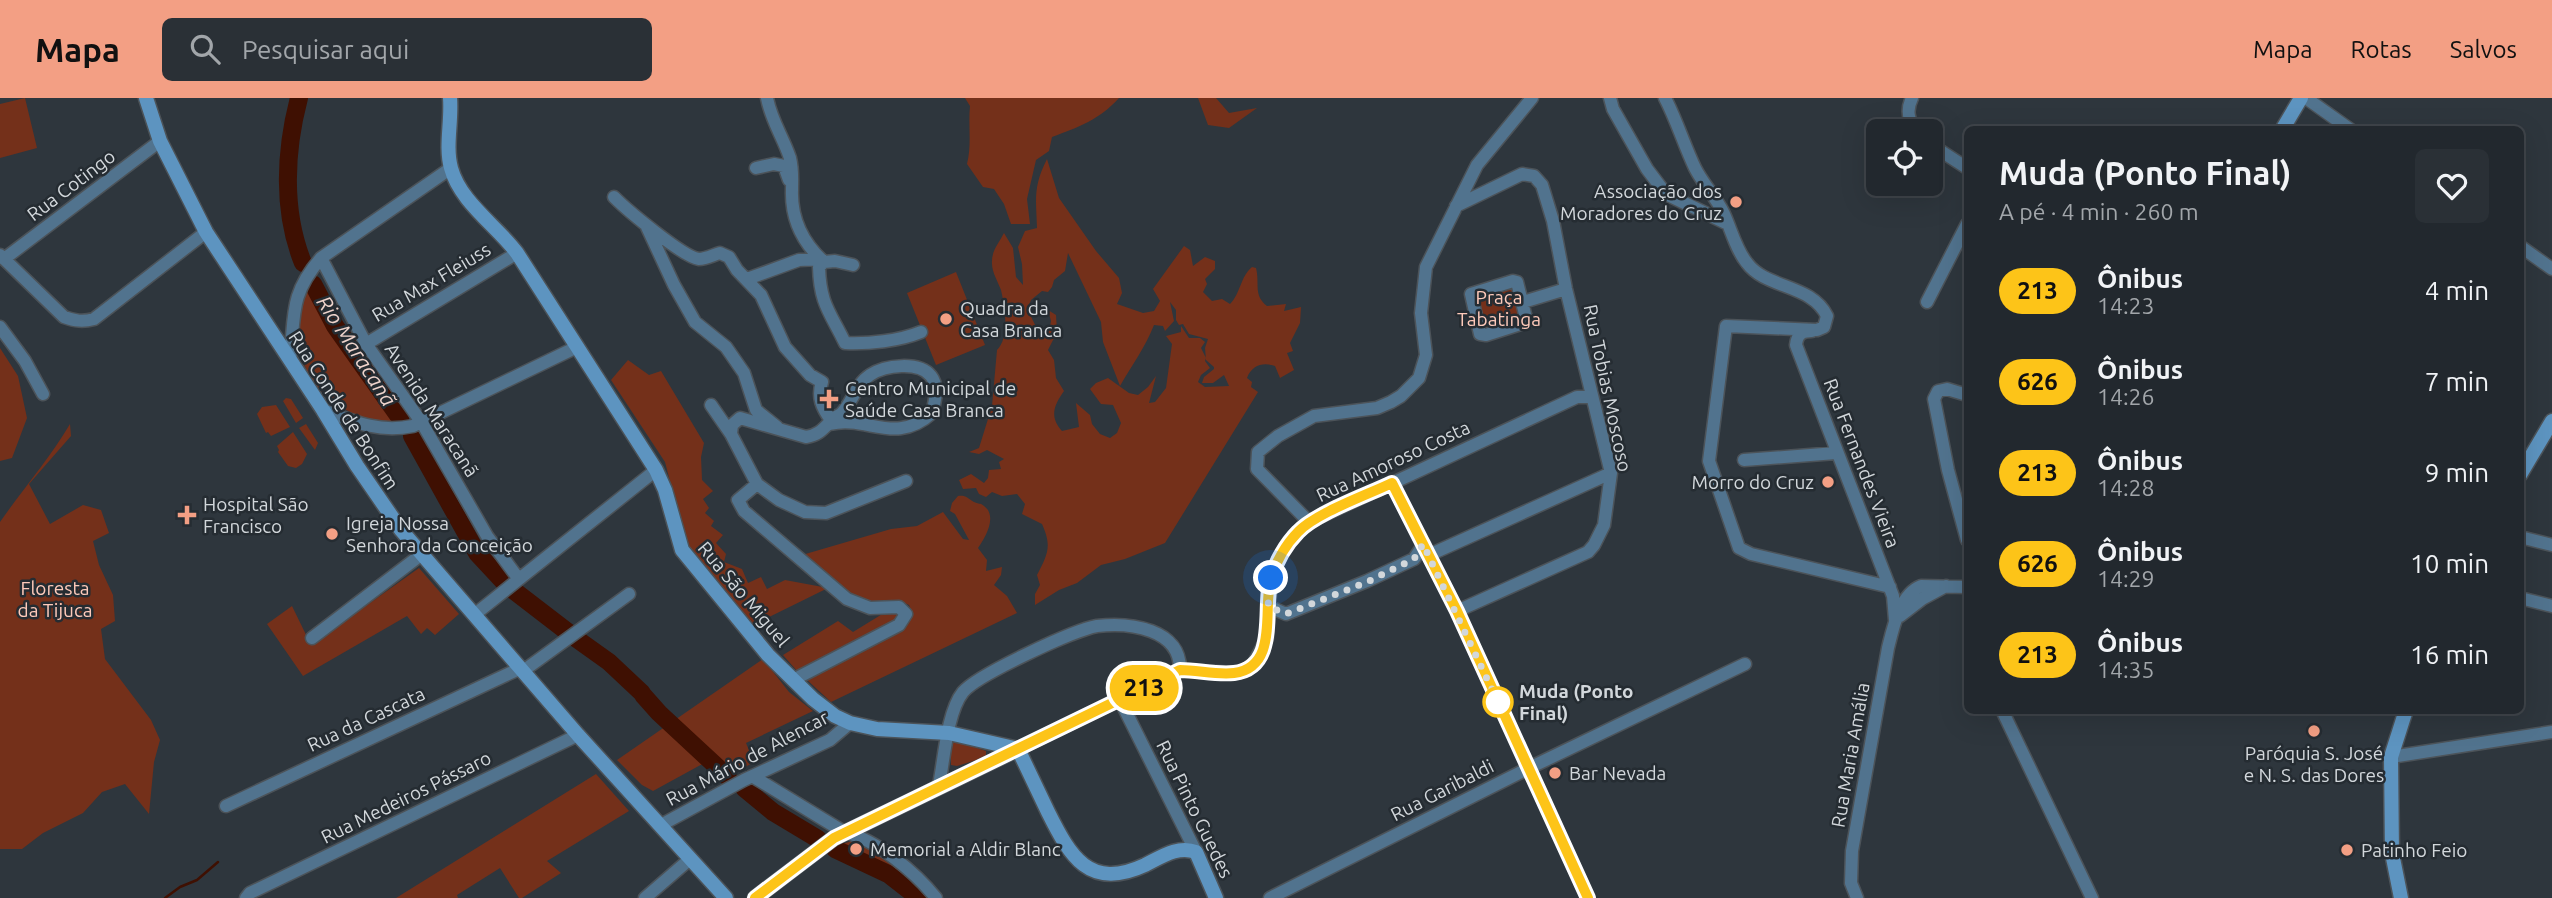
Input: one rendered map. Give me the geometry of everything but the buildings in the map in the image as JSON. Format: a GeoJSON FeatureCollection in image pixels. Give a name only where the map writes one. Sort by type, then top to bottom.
{"type":"FeatureCollection","features":[{"type":"Feature","properties":{"kind":"street","name":"Rua Conde de Bonfim"},"geometry":{"type":"LineString","coordinates":[[146,98],[160,141],[206,232],[384,508],[578,735],[726,898]]}},
{"type":"Feature","properties":{"kind":"street","name":"Rua São Miguel"},"geometry":{"type":"LineString","coordinates":[[450,98],[451,169],[466,197],[503,234],[517,253],[656,470],[665,490],[682,550],[768,655],[835,716],[850,723],[877,729],[949,733],[1018,749]]}},
{"type":"Feature","properties":{"kind":"street"},"geometry":{"type":"LineString","coordinates":[[766,98],[789,158],[794,181],[792,190]]}},
{"type":"Feature","properties":{"kind":"street"},"geometry":{"type":"LineString","coordinates":[[1309,522],[1257,469],[1258,452],[1278,436],[1314,416],[1377,408],[1401,397],[1419,378],[1426,355],[1421,313],[1426,267],[1477,165],[1532,98]]}},
{"type":"Feature","properties":{"kind":"street"},"geometry":{"type":"LineString","coordinates":[[1610,98],[1641,158],[1665,194],[1728,224]]}},
{"type":"Feature","properties":{"kind":"street"},"geometry":{"type":"LineString","coordinates":[[1665,98],[1680,128],[1693,165],[1719,204],[1746,263],[1764,278],[1792,287],[1818,305],[1827,316],[1820,329],[1727,326],[1709,461],[1739,548],[1751,554],[1890,587]]}},
{"type":"Feature","properties":{"kind":"street"},"geometry":{"type":"LineString","coordinates":[[1910,119],[1908,107],[1912,98]]}},
{"type":"Feature","properties":{"kind":"street"},"geometry":{"type":"LineString","coordinates":[[2285,126],[2304,98],[2345,126]]}},
{"type":"Feature","properties":{"kind":"street","name":"Rua Cotingo"},"geometry":{"type":"LineString","coordinates":[[2,257],[160,141]]}},
{"type":"Feature","properties":{"kind":"street"},"geometry":{"type":"LineString","coordinates":[[1943,153],[1964,167]]}},
{"type":"Feature","properties":{"kind":"street"},"geometry":{"type":"LineString","coordinates":[[756,168],[774,164],[784,166],[803,239],[822,260]]}},
{"type":"Feature","properties":{"kind":"street"},"geometry":{"type":"LineString","coordinates":[[273,335],[285,328],[307,275],[321,258],[451,169]]}},
{"type":"Feature","properties":{"kind":"street","name":"Rua Tobias Moscoso"},"geometry":{"type":"LineString","coordinates":[[1456,206],[1522,174],[1534,176],[1542,185],[1553,221],[1566,289],[1611,473],[1604,525],[1588,552],[1457,611]]}},
{"type":"Feature","properties":{"kind":"street"},"geometry":{"type":"LineString","coordinates":[[614,197],[646,225],[695,322],[726,347],[744,373],[756,410],[782,432]]}},
{"type":"Feature","properties":{"kind":"street"},"geometry":{"type":"LineString","coordinates":[[638,219],[696,258],[727,254],[769,308],[785,347],[810,375],[822,382],[820,400],[831,422]]}},
{"type":"Feature","properties":{"kind":"street"},"geometry":{"type":"LineString","coordinates":[[1927,302],[1964,230]]}},
{"type":"Feature","properties":{"kind":"street"},"geometry":{"type":"LineString","coordinates":[[2,257],[64,317],[85,321],[94,319],[206,232]]}},
{"type":"Feature","properties":{"kind":"street"},"geometry":{"type":"LineString","coordinates":[[2524,249],[2552,269]]}},
{"type":"Feature","properties":{"kind":"street","name":"Rua Max Fleiuss"},"geometry":{"type":"LineString","coordinates":[[366,344],[517,253]]}},
{"type":"Feature","properties":{"kind":"street","name":"Avenida Maracanã"},"geometry":{"type":"LineString","coordinates":[[321,258],[412,426],[486,536],[512,584]]}},
{"type":"Feature","properties":{"kind":"street"},"geometry":{"type":"LineString","coordinates":[[747,279],[799,260],[835,261],[853,265]]}},
{"type":"Feature","properties":{"kind":"street"},"geometry":{"type":"LineString","coordinates":[[822,260],[821,293],[828,313],[845,343],[906,338],[921,332]]}},
{"type":"Feature","properties":{"kind":"street"},"geometry":{"type":"LineString","coordinates":[[1517,282],[1523,302],[1528,319],[1525,324],[1486,335],[1479,332],[1471,297],[1473,292],[1517,282]]}},
{"type":"Feature","properties":{"kind":"street"},"geometry":{"type":"LineString","coordinates":[[1523,302],[1566,289]]}},
{"type":"Feature","properties":{"kind":"street"},"geometry":{"type":"LineString","coordinates":[[290,360],[293,307]]}},
{"type":"Feature","properties":{"kind":"street"},"geometry":{"type":"LineString","coordinates":[[0,327],[25,361],[43,394]]}},
{"type":"Feature","properties":{"kind":"street","name":"Rua Fernandes Vieira"},"geometry":{"type":"LineString","coordinates":[[1820,329],[1804,331],[1799,335],[1796,345],[1890,587],[1896,621]]}},
{"type":"Feature","properties":{"kind":"street"},"geometry":{"type":"LineString","coordinates":[[350,454],[348,436],[355,428],[412,426],[577,347]]}},
{"type":"Feature","properties":{"kind":"street"},"geometry":{"type":"LineString","coordinates":[[731,434],[732,425],[740,418],[806,438],[817,435],[831,422],[841,414],[863,382],[876,372],[909,366],[924,370],[934,381],[936,388],[932,412],[918,423],[897,429],[831,422]]}},
{"type":"Feature","properties":{"kind":"street"},"geometry":{"type":"LineString","coordinates":[[1964,394],[1947,388],[1938,391],[1934,399],[1948,470],[1964,529]]}},
{"type":"Feature","properties":{"kind":"street","name":"Rua Amoroso Costa"},"geometry":{"type":"LineString","coordinates":[[1180,670],[1235,673],[1246,670],[1254,663],[1267,638],[1271,578],[1282,554],[1297,532],[1309,522],[1577,397],[1592,397]]}},
{"type":"Feature","properties":{"kind":"street"},"geometry":{"type":"LineString","coordinates":[[711,405],[731,434],[757,484],[779,500],[805,512],[825,513],[906,481]]}},
{"type":"Feature","properties":{"kind":"street"},"geometry":{"type":"LineString","coordinates":[[323,410],[363,426]]}},
{"type":"Feature","properties":{"kind":"street"},"geometry":{"type":"LineString","coordinates":[[2524,468],[2552,422]]}},
{"type":"Feature","properties":{"kind":"street"},"geometry":{"type":"LineString","coordinates":[[1744,460],[1836,453]]}},
{"type":"Feature","properties":{"kind":"street"},"geometry":{"type":"LineString","coordinates":[[474,615],[656,470]]}},
{"type":"Feature","properties":{"kind":"street"},"geometry":{"type":"LineString","coordinates":[[1268,606],[1286,614],[1367,582],[1414,559],[1426,550],[1611,473]]}},
{"type":"Feature","properties":{"kind":"street"},"geometry":{"type":"LineString","coordinates":[[1392,483],[1457,611],[1588,898]]}},
{"type":"Feature","properties":{"kind":"street"},"geometry":{"type":"LineString","coordinates":[[757,484],[738,500],[744,512],[847,599],[870,608],[899,607],[906,614],[905,620],[891,630],[793,680]]}},
{"type":"Feature","properties":{"kind":"street"},"geometry":{"type":"LineString","coordinates":[[2524,538],[2552,545]]}},
{"type":"Feature","properties":{"kind":"street"},"geometry":{"type":"LineString","coordinates":[[312,638],[422,554]]}},
{"type":"Feature","properties":{"kind":"street"},"geometry":{"type":"LineString","coordinates":[[1896,621],[1922,599],[1947,586],[1964,587]]}},
{"type":"Feature","properties":{"kind":"street","name":"Rua da Cascata"},"geometry":{"type":"LineString","coordinates":[[226,806],[522,670],[629,594]]}},
{"type":"Feature","properties":{"kind":"street"},"geometry":{"type":"LineString","coordinates":[[2524,599],[2552,606]]}},
{"type":"Feature","properties":{"kind":"street","name":"Rua Maria Amália"},"geometry":{"type":"LineString","coordinates":[[1857,898],[1851,883],[1852,850],[1888,648],[1896,621]]}},
{"type":"Feature","properties":{"kind":"street"},"geometry":{"type":"LineString","coordinates":[[755,898],[839,835],[1180,670],[1177,652],[1171,642],[1140,628],[1098,626],[1081,630],[977,680],[963,693],[956,705],[939,785]]}},
{"type":"Feature","properties":{"kind":"street","name":"Rua Garibaldi"},"geometry":{"type":"LineString","coordinates":[[1270,898],[1527,769],[1745,664]]}},
{"type":"Feature","properties":{"kind":"street","name":"Rua Pinto Guedes"},"geometry":{"type":"LineString","coordinates":[[1120,700],[1216,898]]}},
{"type":"Feature","properties":{"kind":"street"},"geometry":{"type":"LineString","coordinates":[[2004,714],[2092,898]]}},
{"type":"Feature","properties":{"kind":"street"},"geometry":{"type":"LineString","coordinates":[[2401,898],[2392,853],[2391,757],[2405,714]]}},
{"type":"Feature","properties":{"kind":"street","name":"Rua Mário de Alencar"},"geometry":{"type":"LineString","coordinates":[[661,825],[730,787],[830,740],[850,723]]}},
{"type":"Feature","properties":{"kind":"street"},"geometry":{"type":"LineString","coordinates":[[2391,757],[2552,732]]}},
{"type":"Feature","properties":{"kind":"street","name":"Rua Medeiros Pássaro"},"geometry":{"type":"LineString","coordinates":[[248,895],[578,735]]}},
{"type":"Feature","properties":{"kind":"street"},"geometry":{"type":"LineString","coordinates":[[1018,749],[1064,844],[1079,862],[1103,873],[1128,872],[1177,850],[1188,849],[1195,852]]}},
{"type":"Feature","properties":{"kind":"street"},"geometry":{"type":"LineString","coordinates":[[748,778],[839,835],[861,836],[915,874],[936,898]]}},
{"type":"Feature","properties":{"kind":"street"},"geometry":{"type":"LineString","coordinates":[[645,898],[690,859]]}},
{"type":"Feature","properties":{"kind":"green space"},"geometry":{"type":"Polygon","coordinates":[[[25,98],[37,148],[0,158],[0,104],[25,98]]]}},
{"type":"Feature","properties":{"kind":"green space"},"geometry":{"type":"Polygon","coordinates":[[[965,98],[1119,98],[1096,117],[1052,137],[1049,151],[1036,160],[1027,199],[1030,224],[1011,224],[1004,204],[994,189],[983,187],[967,164],[970,106],[965,98]]]}},
{"type":"Feature","properties":{"kind":"green space"},"geometry":{"type":"Polygon","coordinates":[[[1198,98],[1216,98],[1229,113],[1257,108],[1229,128],[1208,125],[1198,98]]]}},
{"type":"Feature","properties":{"kind":"green space"},"geometry":{"type":"Polygon","coordinates":[[[1047,159],[1059,198],[1096,251],[1119,278],[1122,293],[1117,304],[1143,313],[1154,311],[1160,301],[1153,289],[1184,246],[1190,250],[1193,266],[1205,257],[1215,261],[1215,269],[1205,279],[1207,284],[1203,292],[1212,301],[1222,299],[1230,304],[1252,267],[1256,268],[1260,298],[1267,306],[1286,304],[1284,311],[1301,307],[1300,323],[1290,343],[1293,351],[1287,353],[1294,370],[1280,378],[1275,366],[1266,364],[1255,367],[1249,374],[1247,378],[1252,382],[1251,387],[1258,392],[1165,543],[1125,559],[1101,565],[1077,583],[1059,590],[1035,605],[1035,594],[1040,585],[1037,575],[1048,544],[1042,524],[1022,514],[1025,504],[1017,494],[1002,496],[992,492],[986,497],[979,494],[976,488],[963,489],[959,480],[971,474],[984,483],[989,470],[1001,469],[999,462],[1004,459],[987,450],[979,454],[969,452],[979,448],[992,406],[997,350],[1005,330],[1003,297],[992,259],[1004,233],[1013,248],[1016,277],[1023,285],[1018,247],[1025,231],[1037,228],[1036,193],[1047,159]],[[1068,253],[1065,271],[1054,280],[1048,292],[1042,291],[1031,300],[1027,310],[1037,328],[1044,331],[1049,331],[1051,321],[1048,310],[1056,315],[1057,332],[1048,350],[1054,360],[1056,378],[1064,391],[1054,411],[1055,421],[1062,431],[1079,427],[1076,403],[1090,415],[1092,424],[1100,434],[1110,438],[1117,433],[1121,423],[1113,405],[1101,404],[1090,389],[1096,383],[1108,378],[1129,393],[1138,395],[1156,376],[1149,403],[1155,402],[1166,388],[1172,344],[1166,336],[1181,332],[1181,326],[1189,338],[1200,338],[1205,342],[1201,348],[1206,358],[1208,339],[1189,334],[1183,324],[1179,325],[1176,310],[1170,302],[1174,321],[1165,331],[1163,326],[1154,325],[1120,386],[1103,342],[1101,322],[1068,253]],[[1206,360],[1210,368],[1201,375],[1198,382],[1205,387],[1229,386],[1224,375],[1213,383],[1202,383],[1204,377],[1214,369],[1206,360]]]}},
{"type":"Feature","properties":{"kind":"green space","name":"Quadra da Casa Branca"},"geometry":{"type":"Polygon","coordinates":[[[956,272],[985,345],[936,365],[907,293],[956,272]]]}},
{"type":"Feature","properties":{"kind":"green space","name":"Praça Tabatinga"},"geometry":{"type":"Polygon","coordinates":[[[1515,282],[1527,320],[1483,334],[1473,294],[1515,282]]]}},
{"type":"Feature","properties":{"kind":"green space"},"geometry":{"type":"Polygon","coordinates":[[[308,287],[330,329],[396,422],[357,415],[340,406],[312,380],[299,344],[301,309],[308,287]]]}},
{"type":"Feature","properties":{"kind":"green space"},"geometry":{"type":"Polygon","coordinates":[[[0,348],[18,376],[27,418],[12,458],[0,461],[0,348]]]}},
{"type":"Feature","properties":{"kind":"green space"},"geometry":{"type":"Polygon","coordinates":[[[628,360],[649,375],[661,371],[704,443],[701,457],[702,480],[713,491],[703,499],[709,508],[705,513],[714,521],[711,526],[723,535],[716,543],[726,554],[724,562],[742,569],[748,583],[761,577],[767,589],[785,580],[828,588],[753,625],[688,550],[665,462],[611,380],[628,360]]]}},
{"type":"Feature","properties":{"kind":"green space"},"geometry":{"type":"Polygon","coordinates":[[[286,398],[291,399],[303,418],[296,423],[283,401],[286,398]]]}},
{"type":"Feature","properties":{"kind":"green space"},"geometry":{"type":"Polygon","coordinates":[[[276,405],[290,427],[271,436],[266,433],[257,414],[262,407],[276,405]]]}},
{"type":"Feature","properties":{"kind":"green space","name":"Floresta da Tijuca"},"geometry":{"type":"Polygon","coordinates":[[[70,424],[71,436],[29,484],[50,524],[83,505],[101,510],[109,533],[93,541],[99,565],[113,595],[115,621],[101,629],[105,659],[151,720],[160,740],[154,762],[149,814],[125,784],[102,792],[83,813],[43,833],[22,849],[0,849],[0,522],[70,424]]]}},
{"type":"Feature","properties":{"kind":"green space"},"geometry":{"type":"Polygon","coordinates":[[[306,424],[318,443],[315,450],[299,428],[306,424]]]}},
{"type":"Feature","properties":{"kind":"green space"},"geometry":{"type":"Polygon","coordinates":[[[293,432],[307,454],[302,464],[296,468],[288,466],[277,446],[293,432]]]}},
{"type":"Feature","properties":{"kind":"green space"},"geometry":{"type":"Polygon","coordinates":[[[958,496],[965,496],[988,510],[989,527],[978,548],[987,560],[986,571],[1002,567],[1001,575],[994,585],[1007,596],[1017,613],[831,702],[806,679],[908,621],[913,615],[909,605],[904,603],[862,602],[834,584],[802,555],[891,529],[917,526],[943,512],[963,539],[969,540],[955,514],[950,511],[958,496]]]}},
{"type":"Feature","properties":{"kind":"green space"},"geometry":{"type":"Polygon","coordinates":[[[419,568],[459,614],[435,635],[427,628],[421,634],[407,616],[303,676],[267,624],[292,606],[311,645],[419,568]]]}},
{"type":"Feature","properties":{"kind":"green space"},"geometry":{"type":"Polygon","coordinates":[[[884,613],[897,613],[899,616],[797,671],[783,655],[838,621],[853,632],[884,613]]]}},
{"type":"Feature","properties":{"kind":"green space"},"geometry":{"type":"Polygon","coordinates":[[[763,659],[789,692],[813,711],[746,743],[754,762],[726,778],[706,762],[653,791],[642,785],[617,760],[763,659]]]}},
{"type":"Feature","properties":{"kind":"green space"},"geometry":{"type":"Polygon","coordinates":[[[957,741],[986,751],[986,757],[957,766],[951,765],[951,744],[957,741]]]}},
{"type":"Feature","properties":{"kind":"green space"},"geometry":{"type":"Polygon","coordinates":[[[596,774],[629,811],[547,861],[561,873],[522,898],[519,898],[500,868],[457,895],[458,898],[396,898],[596,774]]]}},
{"type":"Feature","properties":{"kind":"green space"},"geometry":{"type":"Polygon","coordinates":[[[855,840],[903,874],[929,898],[885,867],[839,845],[855,840]]]}},
{"type":"Feature","properties":{"kind":"waterway","name":"Rio Maracanã"},"geometry":{"type":"LineString","coordinates":[[299,98],[291,139],[288,181],[292,223],[303,263]]}},
{"type":"Feature","properties":{"kind":"waterway","name":"Rio Maracanã"},"geometry":{"type":"LineString","coordinates":[[313,284],[335,326],[400,418]]}},
{"type":"Feature","properties":{"kind":"waterway","name":"Rio Maracanã"},"geometry":{"type":"LineString","coordinates":[[412,436],[477,553],[504,582]]}},
{"type":"Feature","properties":{"kind":"waterway","name":"Rio Maracanã"},"geometry":{"type":"LineString","coordinates":[[513,590],[569,633]]}},
{"type":"Feature","properties":{"kind":"waterway","name":"Rio Maracanã"},"geometry":{"type":"LineString","coordinates":[[574,637],[609,662],[642,693]]}},
{"type":"Feature","properties":{"kind":"waterway","name":"Rio Maracanã"},"geometry":{"type":"LineString","coordinates":[[643,695],[728,777]]}},
{"type":"Feature","properties":{"kind":"waterway","name":"Rio Maracanã"},"geometry":{"type":"LineString","coordinates":[[744,788],[773,812],[818,839]]}},
{"type":"Feature","properties":{"kind":"waterway","name":"Rio Maracanã"},"geometry":{"type":"LineString","coordinates":[[835,849],[888,874],[919,898]]}},
{"type":"Feature","properties":{"kind":"waterway"},"geometry":{"type":"LineString","coordinates":[[165,898],[180,887],[197,880],[218,862]]}},
{"type":"Feature","properties":{"kind":"bus line","name":"213"},"geometry":{"type":"LineString","coordinates":[[755,898],[834,838],[871,818],[1180,670],[1222,673],[1246,670],[1262,651],[1267,638],[1271,578],[1282,554],[1297,532],[1309,522],[1392,483],[1457,611],[1588,898]]}},
{"type":"Feature","properties":{"kind":"place","name":"Associação dos Moradores do Cruz"},"geometry":{"type":"Point","coordinates":[1736,202]}},
{"type":"Feature","properties":{"kind":"place","name":"Quadra da Casa Branca"},"geometry":{"type":"Point","coordinates":[946,319]}},
{"type":"Feature","properties":{"kind":"place","name":"Centro Municipal de Saúde Casa Branca"},"geometry":{"type":"Point","coordinates":[829,399]}},
{"type":"Feature","properties":{"kind":"place","name":"Morro do Cruz"},"geometry":{"type":"Point","coordinates":[1828,482]}},
{"type":"Feature","properties":{"kind":"place","name":"Hospital São Francisco"},"geometry":{"type":"Point","coordinates":[187,515]}},
{"type":"Feature","properties":{"kind":"place","name":"Igreja Nossa Senhora da Conceição"},"geometry":{"type":"Point","coordinates":[332,534]}},
{"type":"Feature","properties":{"kind":"place","name":"Muda (Ponto Final)"},"geometry":{"type":"Point","coordinates":[1498,702]}},
{"type":"Feature","properties":{"kind":"place","name":"Paróquia S. José e N. S. das Dores"},"geometry":{"type":"Point","coordinates":[2314,731]}},
{"type":"Feature","properties":{"kind":"place","name":"Bar Nevada"},"geometry":{"type":"Point","coordinates":[1555,773]}},
{"type":"Feature","properties":{"kind":"place","name":"Memorial a Aldir Blanc"},"geometry":{"type":"Point","coordinates":[856,849]}},
{"type":"Feature","properties":{"kind":"place","name":"Patinho Feio"},"geometry":{"type":"Point","coordinates":[2347,850]}},
{"type":"Feature","properties":{"kind":"route"},"geometry":{"type":"LineString","coordinates":[[1271,578],[1268,606],[1286,614],[1367,582],[1414,559],[1423,544],[1498,702]]}}]}
